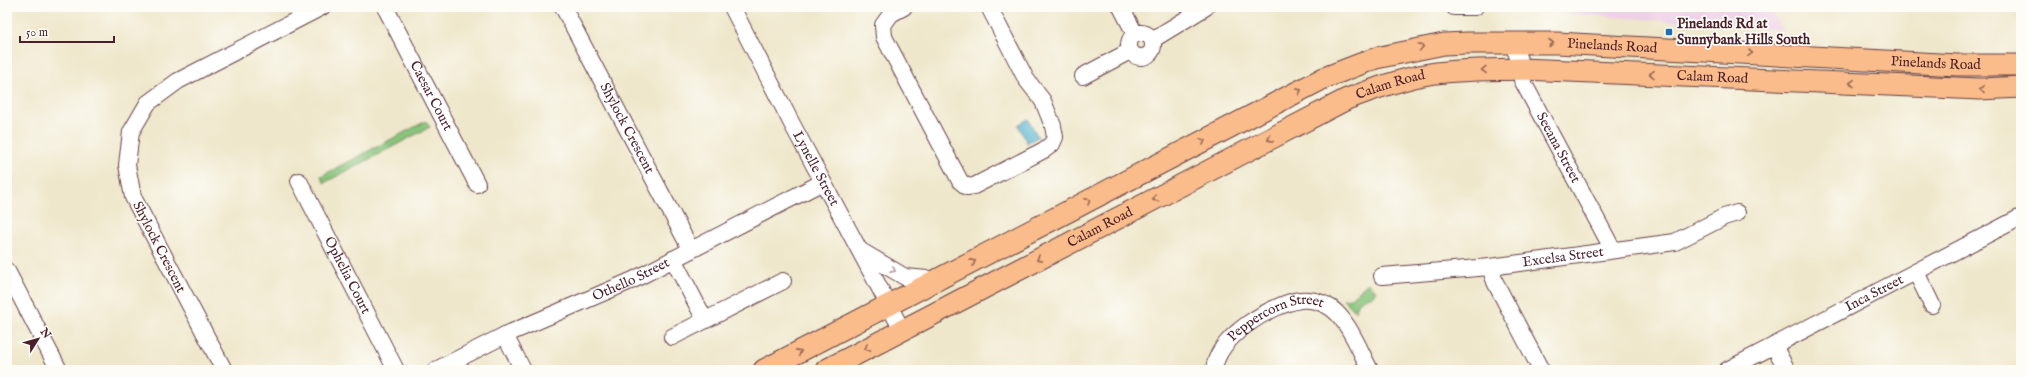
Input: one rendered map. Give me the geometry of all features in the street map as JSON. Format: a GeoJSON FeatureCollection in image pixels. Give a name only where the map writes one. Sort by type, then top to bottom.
{"type":"FeatureCollection","features":[{"type":"Feature","properties":{"kind":"main road","name":"Pinelands Road"},"geometry":{"type":"LineString","coordinates":[[1264,109],[1344,69],[1376,58],[1444,44],[1557,43],[1957,65],[2021,65]]}},
{"type":"Feature","properties":{"kind":"main road","name":"Calam Road"},"geometry":{"type":"LineString","coordinates":[[826,370],[1347,99],[1382,86],[1429,74],[1461,71],[1524,69],[1980,89],[2021,87]]}},
{"type":"Feature","properties":{"kind":"main road","name":"Calam Road"},"geometry":{"type":"LineString","coordinates":[[764,370],[1264,109]]}},
{"type":"Feature","properties":{"kind":"street","name":"Shylock Crescent"},"geometry":{"type":"LineString","coordinates":[[224,370],[133,197],[127,165],[131,132],[148,102],[178,81],[322,7]]}},
{"type":"Feature","properties":{"kind":"street","name":"Caesar Court"},"geometry":{"type":"LineString","coordinates":[[385,7],[477,184]]}},
{"type":"Feature","properties":{"kind":"street","name":"Shylock Crescent"},"geometry":{"type":"LineString","coordinates":[[563,7],[691,250]]}},
{"type":"Feature","properties":{"kind":"street","name":"Lynelle Street"},"geometry":{"type":"LineString","coordinates":[[732,7],[902,330]]}},
{"type":"Feature","properties":{"kind":"street"},"geometry":{"type":"LineString","coordinates":[[904,7],[891,14],[883,25],[884,37],[960,181],[967,187],[974,186],[1044,150],[1052,144],[1055,137],[1043,101],[1026,79],[989,7]]}},
{"type":"Feature","properties":{"kind":"street"},"geometry":{"type":"LineString","coordinates":[[1121,7],[1135,34]]}},
{"type":"Feature","properties":{"kind":"street"},"geometry":{"type":"LineString","coordinates":[[1152,40],[1206,7]]}},
{"type":"Feature","properties":{"kind":"street"},"geometry":{"type":"LineString","coordinates":[[1454,7],[1475,7]]}},
{"type":"Feature","properties":{"kind":"street"},"geometry":{"type":"LineString","coordinates":[[1145,33],[1152,40],[1152,52],[1145,57],[1136,56],[1130,51],[1130,40],[1135,34],[1145,33]]}},
{"type":"Feature","properties":{"kind":"street","name":"Seeana Street"},"geometry":{"type":"LineString","coordinates":[[1512,43],[1524,69],[1522,80],[1613,250]]}},
{"type":"Feature","properties":{"kind":"street"},"geometry":{"type":"LineString","coordinates":[[1083,76],[1130,51]]}},
{"type":"Feature","properties":{"kind":"street","name":"Ophelia Court"},"geometry":{"type":"LineString","coordinates":[[299,181],[396,370]]}},
{"type":"Feature","properties":{"kind":"street","name":"Othello Street"},"geometry":{"type":"LineString","coordinates":[[436,370],[505,335],[633,280],[823,182]]}},
{"type":"Feature","properties":{"kind":"street","name":"Excelsa Street"},"geometry":{"type":"LineString","coordinates":[[1382,276],[1490,267],[1675,242],[1724,217],[1738,213]]}},
{"type":"Feature","properties":{"kind":"street","name":"Inca Street"},"geometry":{"type":"LineString","coordinates":[[1727,370],[2021,217]]}},
{"type":"Feature","properties":{"kind":"street"},"geometry":{"type":"LineString","coordinates":[[860,250],[905,277],[938,280]]}},
{"type":"Feature","properties":{"kind":"street"},"geometry":{"type":"LineString","coordinates":[[673,259],[705,320]]}},
{"type":"Feature","properties":{"kind":"street"},"geometry":{"type":"LineString","coordinates":[[1490,267],[1495,282],[1541,370]]}},
{"type":"Feature","properties":{"kind":"street"},"geometry":{"type":"LineString","coordinates":[[7,271],[59,370]]}},
{"type":"Feature","properties":{"kind":"street"},"geometry":{"type":"LineString","coordinates":[[1916,272],[1932,305]]}},
{"type":"Feature","properties":{"kind":"street"},"geometry":{"type":"LineString","coordinates":[[672,338],[783,281]]}},
{"type":"Feature","properties":{"kind":"street","name":"Peppercorn Street"},"geometry":{"type":"LineString","coordinates":[[1214,370],[1224,347],[1235,334],[1252,321],[1279,307],[1301,300],[1314,300],[1328,305],[1339,316],[1370,370]]}},
{"type":"Feature","properties":{"kind":"street"},"geometry":{"type":"LineString","coordinates":[[505,335],[523,370]]}},
{"type":"Feature","properties":{"kind":"street"},"geometry":{"type":"LineString","coordinates":[[1774,346],[1787,370]]}},
{"type":"Feature","properties":{"kind":"shaded area"},"geometry":{"type":"Polygon","coordinates":[[[1538,7],[1769,7],[1782,30],[1547,12],[1528,12],[1538,7]]]}},
{"type":"Feature","properties":{"kind":"green space"},"geometry":{"type":"Polygon","coordinates":[[[426,121],[430,127],[324,183],[321,176],[426,121]]]}},
{"type":"Feature","properties":{"kind":"green space"},"geometry":{"type":"Polygon","coordinates":[[[1368,283],[1376,292],[1371,297],[1360,301],[1355,311],[1343,299],[1351,298],[1368,283]]]}},
{"type":"Feature","properties":{"kind":"water"},"geometry":{"type":"Polygon","coordinates":[[[1028,119],[1038,137],[1027,143],[1018,125],[1028,119]]]}},
{"type":"Feature","properties":{"kind":"place","name":"Pinelands Rd at Sunnybank Hills South"},"geometry":{"type":"Point","coordinates":[1669,32]}}]}
